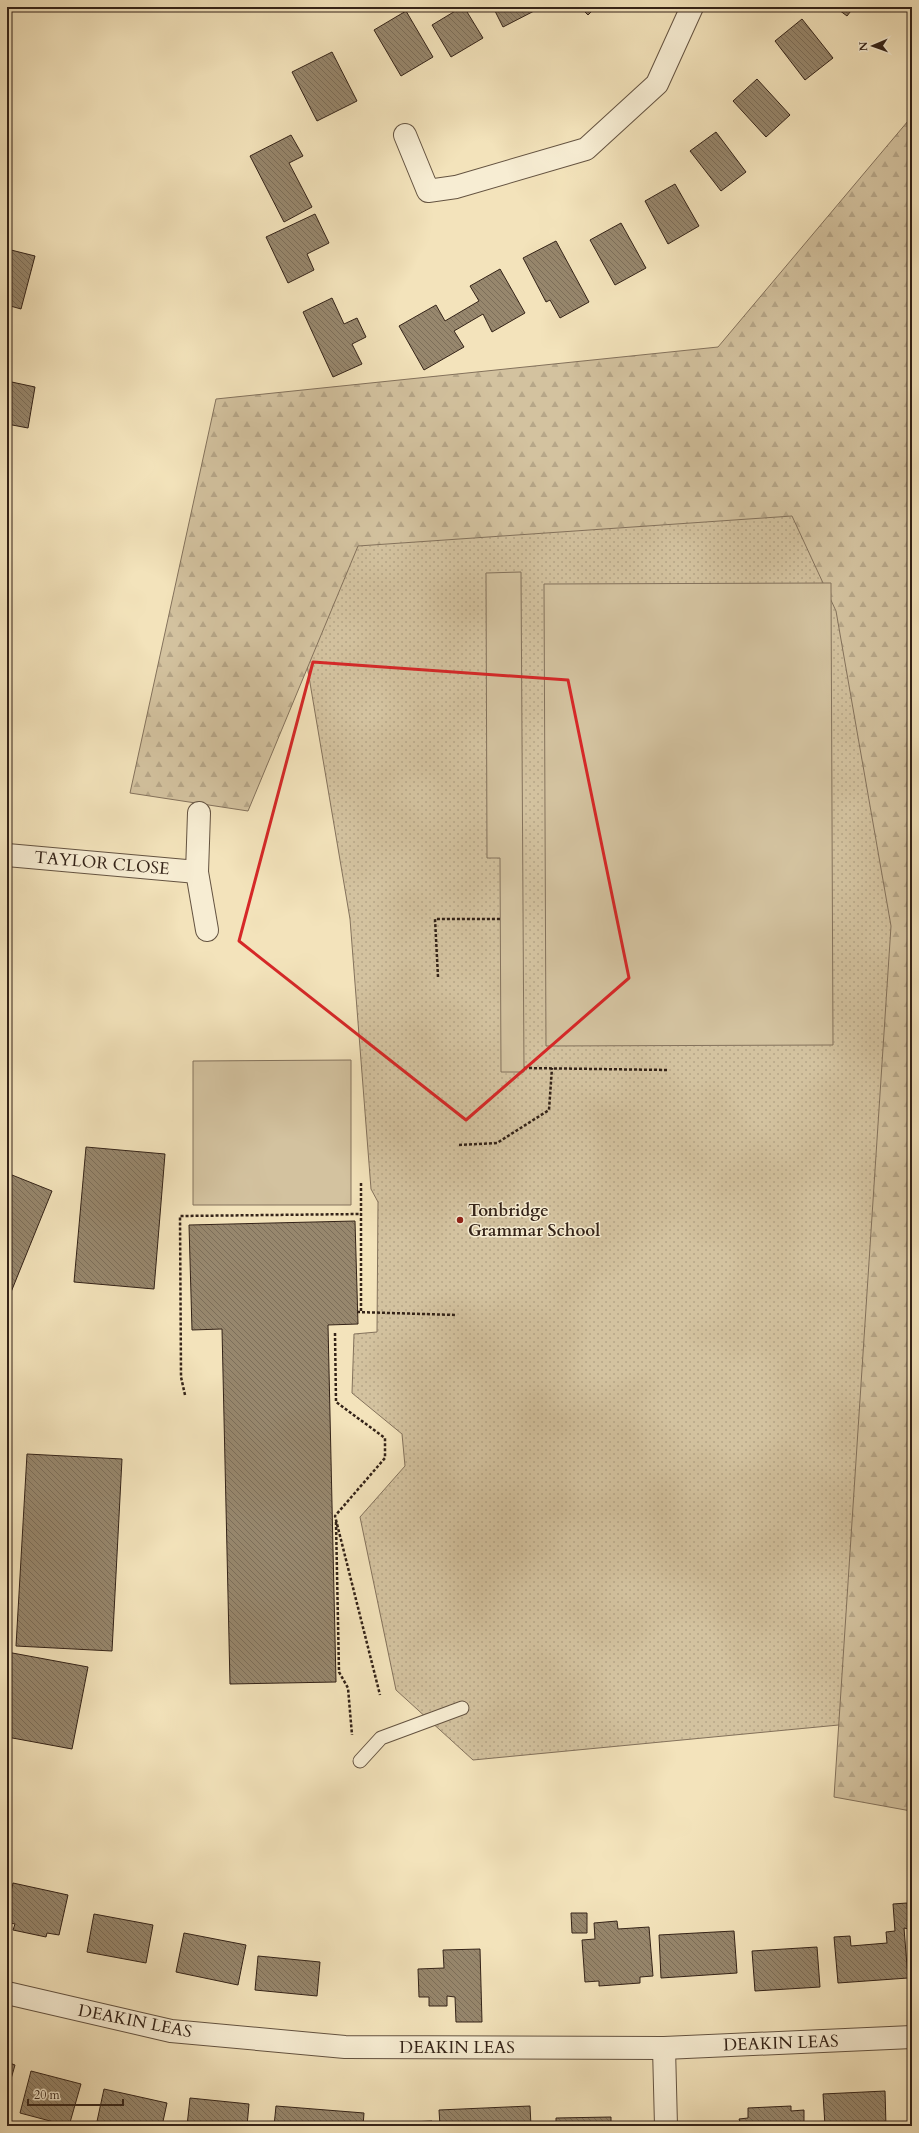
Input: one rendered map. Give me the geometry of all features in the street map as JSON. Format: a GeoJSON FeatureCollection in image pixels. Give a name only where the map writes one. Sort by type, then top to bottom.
{"type":"FeatureCollection","features":[{"type":"Feature","properties":{"kind":"street"},"geometry":{"type":"LineString","coordinates":[[405,135],[428,192],[456,187],[586,149],[657,84],[692,7]]}},
{"type":"Feature","properties":{"kind":"street"},"geometry":{"type":"LineString","coordinates":[[200,813],[197,872],[207,930]]}},
{"type":"Feature","properties":{"kind":"street","name":"TAYLOR CLOSE"},"geometry":{"type":"LineString","coordinates":[[7,855],[197,872]]}},
{"type":"Feature","properties":{"kind":"street","name":"DEAKIN LEAS"},"geometry":{"type":"LineString","coordinates":[[7,1993],[171,2031],[345,2047],[664,2048],[912,2037]]}},
{"type":"Feature","properties":{"kind":"street"},"geometry":{"type":"LineString","coordinates":[[664,2048],[666,2126]]}},
{"type":"Feature","properties":{"kind":"lane"},"geometry":{"type":"LineString","coordinates":[[360,1761],[381,1738],[462,1708]]}},
{"type":"Feature","properties":{"kind":"path"},"geometry":{"type":"LineString","coordinates":[[438,977],[435,919],[500,918]]}},
{"type":"Feature","properties":{"kind":"path"},"geometry":{"type":"LineString","coordinates":[[524,1068],[669,1070]]}},
{"type":"Feature","properties":{"kind":"path"},"geometry":{"type":"LineString","coordinates":[[459,1146],[497,1143],[549,1110],[552,1068]]}},
{"type":"Feature","properties":{"kind":"path"},"geometry":{"type":"LineString","coordinates":[[361,1183],[362,1312]]}},
{"type":"Feature","properties":{"kind":"path"},"geometry":{"type":"LineString","coordinates":[[185,1395],[181,1377],[180,1216],[361,1214]]}},
{"type":"Feature","properties":{"kind":"path"},"geometry":{"type":"LineString","coordinates":[[357,1312],[456,1315]]}},
{"type":"Feature","properties":{"kind":"path"},"geometry":{"type":"LineString","coordinates":[[335,1333],[336,1402],[385,1438],[385,1458],[335,1516],[339,1672],[348,1688],[352,1741]]}},
{"type":"Feature","properties":{"kind":"path"},"geometry":{"type":"LineString","coordinates":[[335,1516],[380,1695]]}},
{"type":"Feature","properties":{"kind":"highlighted area"},"geometry":{"type":"Polygon","coordinates":[[[313,662],[568,680],[629,978],[466,1120],[239,941],[313,662]]]}},
{"type":"Feature","properties":{"kind":"green space"},"geometry":{"type":"Polygon","coordinates":[[[908,121],[912,121],[911,1811],[834,1797],[891,926],[836,611],[792,516],[358,546],[248,811],[130,793],[216,399],[718,347],[908,121]]]}},
{"type":"Feature","properties":{"kind":"green space","name":"Tonbridge Grammar School"},"geometry":{"type":"Polygon","coordinates":[[[845,446],[912,740],[912,1288],[870,1722],[473,1760],[396,1690],[360,1517],[405,1466],[402,1434],[352,1393],[354,1334],[377,1332],[378,1202],[371,1189],[350,919],[287,547],[845,446]]]}},
{"type":"Feature","properties":{"kind":"green space"},"geometry":{"type":"Polygon","coordinates":[[[521,572],[524,1072],[501,1072],[500,858],[487,858],[486,573],[521,572]]]}},
{"type":"Feature","properties":{"kind":"green space"},"geometry":{"type":"Polygon","coordinates":[[[831,583],[833,1045],[546,1046],[544,584],[831,583]]]}},
{"type":"Feature","properties":{"kind":"green space"},"geometry":{"type":"Polygon","coordinates":[[[351,1060],[351,1205],[193,1205],[193,1061],[351,1060]]]}},
{"type":"Feature","properties":{"kind":"building"},"geometry":{"type":"Polygon","coordinates":[[[464,7],[483,38],[451,57],[432,25],[464,7]]]}},
{"type":"Feature","properties":{"kind":"building"},"geometry":{"type":"Polygon","coordinates":[[[493,7],[534,7],[536,10],[503,27],[493,7]]]}},
{"type":"Feature","properties":{"kind":"building"},"geometry":{"type":"Polygon","coordinates":[[[580,7],[596,7],[588,15],[580,7]]]}},
{"type":"Feature","properties":{"kind":"building"},"geometry":{"type":"Polygon","coordinates":[[[835,7],[854,7],[847,16],[835,7]]]}},
{"type":"Feature","properties":{"kind":"building"},"geometry":{"type":"Polygon","coordinates":[[[406,11],[433,57],[401,76],[374,30],[406,11]]]}},
{"type":"Feature","properties":{"kind":"building"},"geometry":{"type":"Polygon","coordinates":[[[802,19],[833,58],[805,80],[775,41],[802,19]]]}},
{"type":"Feature","properties":{"kind":"building"},"geometry":{"type":"Polygon","coordinates":[[[332,52],[357,101],[317,121],[292,72],[332,52]]]}},
{"type":"Feature","properties":{"kind":"building"},"geometry":{"type":"Polygon","coordinates":[[[757,79],[790,115],[766,137],[733,101],[757,79]]]}},
{"type":"Feature","properties":{"kind":"building"},"geometry":{"type":"Polygon","coordinates":[[[716,132],[746,172],[721,191],[690,151],[716,132]]]}},
{"type":"Feature","properties":{"kind":"building"},"geometry":{"type":"Polygon","coordinates":[[[291,135],[303,156],[289,163],[312,207],[284,222],[250,156],[291,135]]]}},
{"type":"Feature","properties":{"kind":"building"},"geometry":{"type":"Polygon","coordinates":[[[675,184],[699,226],[668,244],[645,201],[675,184]]]}},
{"type":"Feature","properties":{"kind":"building"},"geometry":{"type":"Polygon","coordinates":[[[315,214],[329,243],[307,254],[314,270],[288,283],[266,237],[315,214]]]}},
{"type":"Feature","properties":{"kind":"building"},"geometry":{"type":"Polygon","coordinates":[[[621,223],[646,268],[615,285],[590,240],[621,223]]]}},
{"type":"Feature","properties":{"kind":"building"},"geometry":{"type":"Polygon","coordinates":[[[556,241],[589,302],[560,318],[550,300],[546,302],[523,258],[556,241]]]}},
{"type":"Feature","properties":{"kind":"building"},"geometry":{"type":"Polygon","coordinates":[[[7,249],[35,256],[21,309],[7,305],[7,249]]]}},
{"type":"Feature","properties":{"kind":"building"},"geometry":{"type":"Polygon","coordinates":[[[500,269],[525,313],[492,332],[483,314],[454,331],[464,347],[424,370],[399,326],[436,305],[445,321],[479,301],[470,286],[500,269]]]}},
{"type":"Feature","properties":{"kind":"building"},"geometry":{"type":"Polygon","coordinates":[[[332,298],[344,324],[357,318],[366,337],[352,344],[362,364],[333,377],[303,312],[332,298]]]}},
{"type":"Feature","properties":{"kind":"building"},"geometry":{"type":"Polygon","coordinates":[[[7,381],[35,387],[28,428],[7,424],[7,381]]]}},
{"type":"Feature","properties":{"kind":"building"},"geometry":{"type":"Polygon","coordinates":[[[86,1147],[165,1154],[154,1289],[74,1282],[86,1147]]]}},
{"type":"Feature","properties":{"kind":"building"},"geometry":{"type":"Polygon","coordinates":[[[7,1173],[52,1191],[7,1302],[7,1173]]]}},
{"type":"Feature","properties":{"kind":"building"},"geometry":{"type":"Polygon","coordinates":[[[355,1221],[358,1324],[328,1325],[336,1682],[230,1684],[222,1329],[192,1330],[189,1225],[355,1221]]]}},
{"type":"Feature","properties":{"kind":"building"},"geometry":{"type":"Polygon","coordinates":[[[27,1454],[122,1459],[112,1651],[16,1646],[27,1454]]]}},
{"type":"Feature","properties":{"kind":"building"},"geometry":{"type":"Polygon","coordinates":[[[7,1652],[88,1667],[72,1749],[7,1737],[7,1652]]]}},
{"type":"Feature","properties":{"kind":"building"},"geometry":{"type":"Polygon","coordinates":[[[13,1883],[68,1895],[59,1935],[47,1933],[46,1937],[13,1930],[15,1924],[7,1922],[7,1909],[13,1883]]]}},
{"type":"Feature","properties":{"kind":"building"},"geometry":{"type":"Polygon","coordinates":[[[907,1903],[909,1929],[904,1928],[908,1978],[838,1983],[834,1937],[850,1936],[851,1946],[887,1943],[886,1932],[895,1931],[893,1904],[907,1903]]]}},
{"type":"Feature","properties":{"kind":"building"},"geometry":{"type":"Polygon","coordinates":[[[571,1913],[587,1913],[587,1933],[572,1933],[571,1913]]]}},
{"type":"Feature","properties":{"kind":"building"},"geometry":{"type":"Polygon","coordinates":[[[94,1914],[153,1925],[146,1963],[87,1952],[94,1914]]]}},
{"type":"Feature","properties":{"kind":"building"},"geometry":{"type":"Polygon","coordinates":[[[617,1921],[618,1929],[649,1927],[653,1976],[640,1977],[640,1983],[599,1986],[599,1981],[585,1982],[582,1940],[595,1939],[594,1923],[617,1921]]]}},
{"type":"Feature","properties":{"kind":"building"},"geometry":{"type":"Polygon","coordinates":[[[734,1931],[737,1973],[661,1978],[659,1935],[734,1931]]]}},
{"type":"Feature","properties":{"kind":"building"},"geometry":{"type":"Polygon","coordinates":[[[184,1933],[246,1945],[238,1985],[176,1972],[184,1933]]]}},
{"type":"Feature","properties":{"kind":"building"},"geometry":{"type":"Polygon","coordinates":[[[817,1947],[820,1987],[755,1991],[752,1951],[817,1947]]]}},
{"type":"Feature","properties":{"kind":"building"},"geometry":{"type":"Polygon","coordinates":[[[480,1949],[482,2022],[456,2022],[455,1997],[447,1996],[447,2006],[429,2006],[429,1997],[419,1997],[418,1969],[444,1968],[443,1950],[480,1949]]]}},
{"type":"Feature","properties":{"kind":"building"},"geometry":{"type":"Polygon","coordinates":[[[258,1956],[320,1962],[317,1996],[255,1990],[258,1956]]]}},
{"type":"Feature","properties":{"kind":"building"},"geometry":{"type":"Polygon","coordinates":[[[7,2062],[15,2065],[7,2093],[7,2062]]]}},
{"type":"Feature","properties":{"kind":"building"},"geometry":{"type":"Polygon","coordinates":[[[31,2071],[81,2084],[69,2126],[20,2113],[31,2071]]]}},
{"type":"Feature","properties":{"kind":"building"},"geometry":{"type":"Polygon","coordinates":[[[104,2089],[167,2103],[162,2126],[96,2126],[104,2089]]]}},
{"type":"Feature","properties":{"kind":"building"},"geometry":{"type":"Polygon","coordinates":[[[909,2090],[912,2090],[912,2126],[909,2090]]]}},
{"type":"Feature","properties":{"kind":"building"},"geometry":{"type":"Polygon","coordinates":[[[885,2091],[886,2126],[825,2126],[823,2094],[885,2091]]]}},
{"type":"Feature","properties":{"kind":"building"},"geometry":{"type":"Polygon","coordinates":[[[190,2098],[249,2104],[247,2126],[187,2126],[190,2098]]]}},
{"type":"Feature","properties":{"kind":"building"},"geometry":{"type":"Polygon","coordinates":[[[276,2106],[364,2113],[363,2126],[274,2126],[276,2106]]]}},
{"type":"Feature","properties":{"kind":"building"},"geometry":{"type":"Polygon","coordinates":[[[530,2106],[531,2126],[440,2126],[439,2110],[530,2106]]]}},
{"type":"Feature","properties":{"kind":"building"},"geometry":{"type":"Polygon","coordinates":[[[791,2106],[791,2111],[804,2110],[804,2126],[719,2126],[719,2123],[740,2122],[739,2119],[748,2118],[748,2108],[791,2106]]]}},
{"type":"Feature","properties":{"kind":"building"},"geometry":{"type":"Polygon","coordinates":[[[611,2117],[611,2126],[556,2126],[556,2118],[611,2117]]]}},
{"type":"Feature","properties":{"kind":"building"},"geometry":{"type":"Polygon","coordinates":[[[432,2121],[432,2126],[390,2126],[411,2125],[411,2122],[432,2121]]]}},
{"type":"Feature","properties":{"kind":"place","name":"Tonbridge Grammar School"},"geometry":{"type":"Point","coordinates":[460,1220]}}]}
